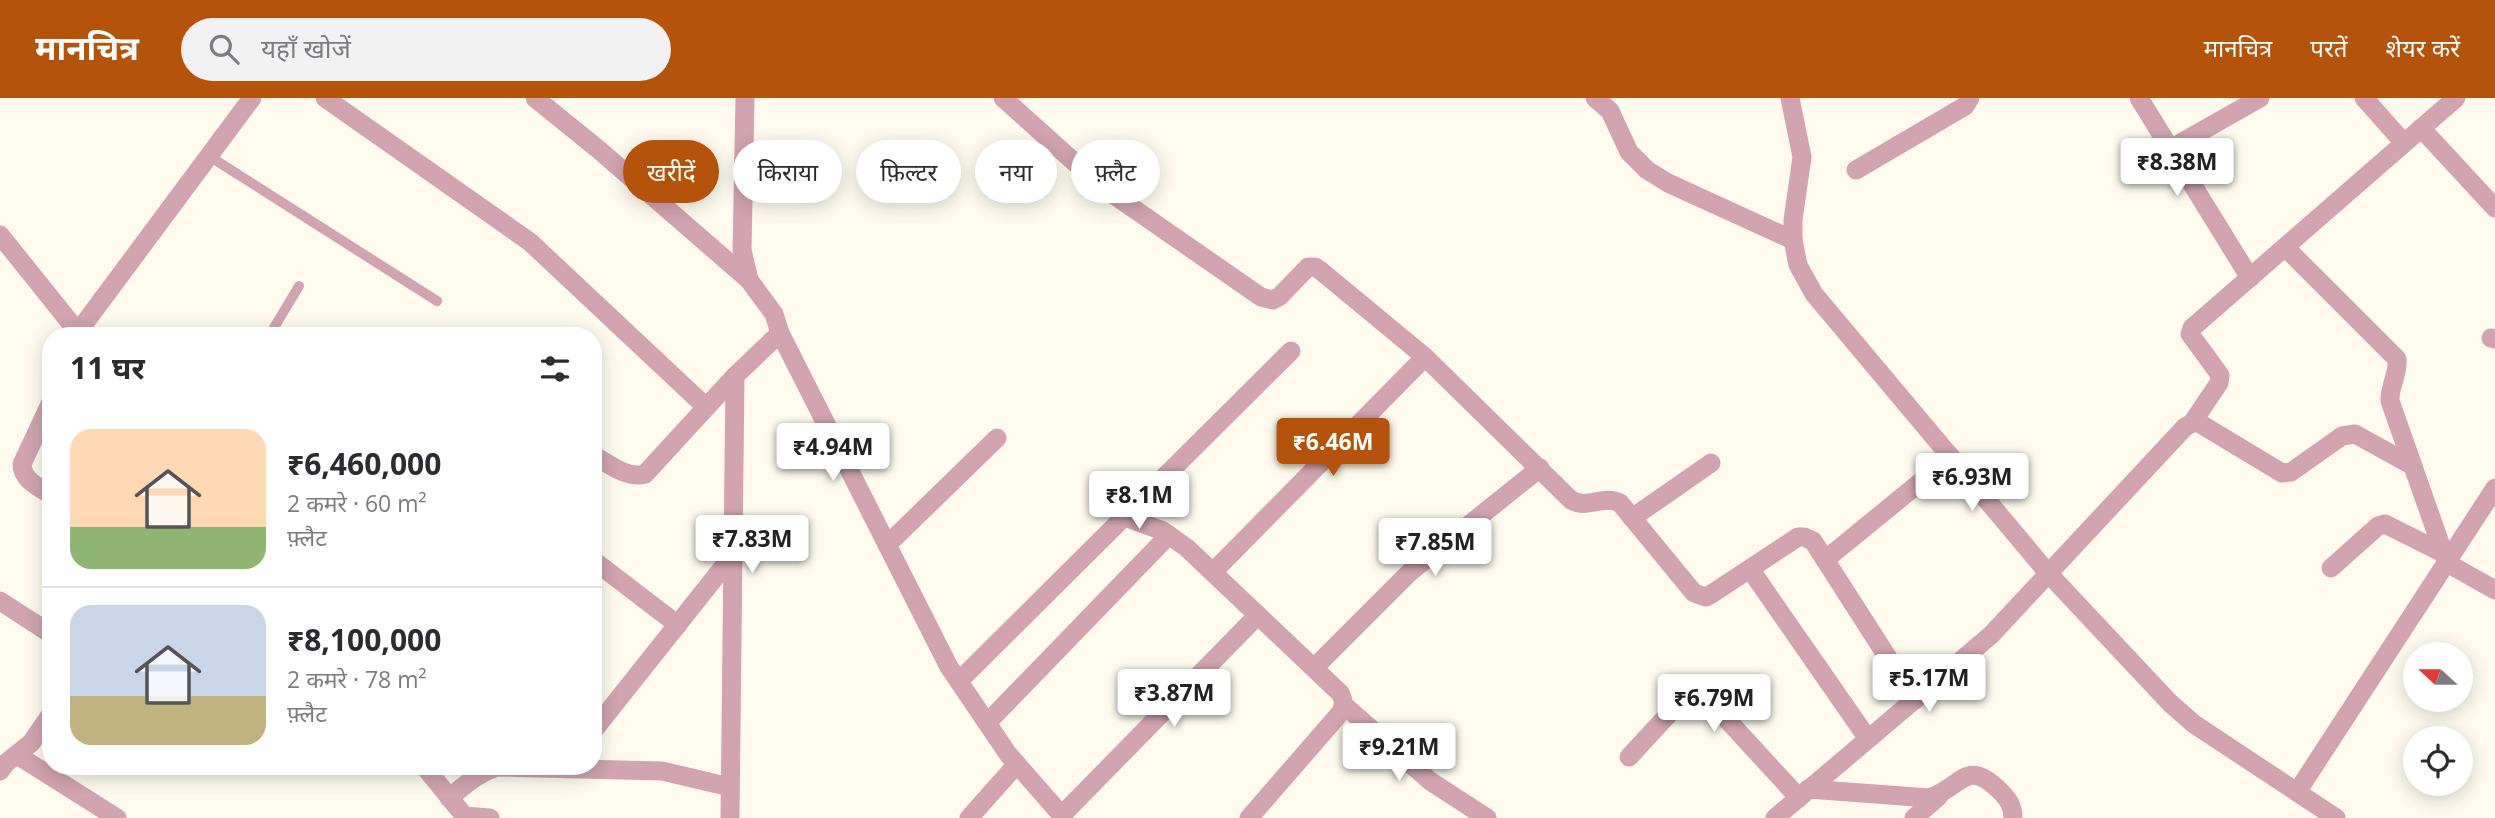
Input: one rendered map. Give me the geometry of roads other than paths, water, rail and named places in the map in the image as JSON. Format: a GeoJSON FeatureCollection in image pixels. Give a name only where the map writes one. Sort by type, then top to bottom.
{"type":"FeatureCollection","features":[{"type":"Feature","properties":{"kind":"street"},"geometry":{"type":"LineString","coordinates":[[86,327],[252,98]]}},
{"type":"Feature","properties":{"kind":"street"},"geometry":{"type":"LineString","coordinates":[[325,98],[530,242],[706,407]]}},
{"type":"Feature","properties":{"kind":"street"},"geometry":{"type":"LineString","coordinates":[[534,98],[598,149],[749,280],[774,314],[779,333],[940,651],[1017,764],[1063,817],[1258,615]]}},
{"type":"Feature","properties":{"kind":"street"},"geometry":{"type":"LineString","coordinates":[[1003,98],[1101,186],[1261,297],[1273,300],[1280,296],[1301,272],[1308,267],[1315,267],[1425,356],[1577,503],[1583,505],[1607,499],[1619,503],[1694,593],[1700,596],[1710,595],[1798,537],[1813,541],[1915,700]]}},
{"type":"Feature","properties":{"kind":"street"},"geometry":{"type":"LineString","coordinates":[[1595,98],[1609,111],[1629,152],[1647,170],[1668,183],[1793,240]]}},
{"type":"Feature","properties":{"kind":"street"},"geometry":{"type":"LineString","coordinates":[[1790,98],[1802,157],[1793,220],[1793,240],[1798,265],[1814,294],[2048,573],[2170,703],[2194,724],[2336,818]]}},
{"type":"Feature","properties":{"kind":"street"},"geometry":{"type":"LineString","coordinates":[[1856,170],[1965,106],[1970,98]]}},
{"type":"Feature","properties":{"kind":"street"},"geometry":{"type":"LineString","coordinates":[[2139,98],[2250,278]]}},
{"type":"Feature","properties":{"kind":"street"},"geometry":{"type":"LineString","coordinates":[[2170,149],[2260,98]]}},
{"type":"Feature","properties":{"kind":"street"},"geometry":{"type":"LineString","coordinates":[[2364,98],[2404,143]]}},
{"type":"Feature","properties":{"kind":"street"},"geometry":{"type":"LineString","coordinates":[[1775,818],[1991,635],[2185,427],[2192,423],[2219,383],[2220,375],[2195,343],[2190,334],[2192,328],[2456,98]]}},
{"type":"Feature","properties":{"kind":"street"},"geometry":{"type":"LineString","coordinates":[[745,99],[742,250],[749,280]]}},
{"type":"Feature","properties":{"kind":"street"},"geometry":{"type":"LineString","coordinates":[[2421,128],[2495,208]]}},
{"type":"Feature","properties":{"kind":"street"},"geometry":{"type":"LineString","coordinates":[[0,235],[74,327]]}},
{"type":"Feature","properties":{"kind":"street"},"geometry":{"type":"LineString","coordinates":[[2285,247],[2397,359],[2398,366],[2390,401],[2445,558]]}},
{"type":"Feature","properties":{"kind":"street"},"geometry":{"type":"LineString","coordinates":[[602,460],[627,474],[637,477],[645,474],[735,376],[779,333]]}},
{"type":"Feature","properties":{"kind":"street"},"geometry":{"type":"LineString","coordinates":[[959,681],[1291,351]]}},
{"type":"Feature","properties":{"kind":"street"},"geometry":{"type":"LineString","coordinates":[[1213,572],[1425,356]]}},
{"type":"Feature","properties":{"kind":"street"},"geometry":{"type":"LineString","coordinates":[[730,818],[735,376]]}},
{"type":"Feature","properties":{"kind":"street"},"geometry":{"type":"LineString","coordinates":[[42,421],[22,464],[22,472],[42,489]]}},
{"type":"Feature","properties":{"kind":"street"},"geometry":{"type":"LineString","coordinates":[[2192,423],[2199,423],[2282,473],[2291,472],[2342,436],[2355,434],[2413,466]]}},
{"type":"Feature","properties":{"kind":"street"},"geometry":{"type":"LineString","coordinates":[[887,545],[997,438]]}},
{"type":"Feature","properties":{"kind":"street"},"geometry":{"type":"LineString","coordinates":[[1825,560],[1951,457]]}},
{"type":"Feature","properties":{"kind":"street"},"geometry":{"type":"LineString","coordinates":[[1632,518],[1711,463]]}},
{"type":"Feature","properties":{"kind":"street"},"geometry":{"type":"LineString","coordinates":[[1314,668],[1410,572],[1539,468]]}},
{"type":"Feature","properties":{"kind":"street"},"geometry":{"type":"LineString","coordinates":[[2297,792],[2445,558],[2495,488]]}},
{"type":"Feature","properties":{"kind":"street"},"geometry":{"type":"LineString","coordinates":[[1125,517],[1169,535],[1187,548],[1340,693],[1344,705],[1430,781],[1487,818]]}},
{"type":"Feature","properties":{"kind":"street"},"geometry":{"type":"LineString","coordinates":[[2332,568],[2378,526],[2385,524],[2495,590]]}},
{"type":"Feature","properties":{"kind":"street"},"geometry":{"type":"LineString","coordinates":[[987,723],[1169,535]]}},
{"type":"Feature","properties":{"kind":"street"},"geometry":{"type":"LineString","coordinates":[[602,720],[732,556]]}},
{"type":"Feature","properties":{"kind":"street"},"geometry":{"type":"LineString","coordinates":[[602,567],[678,625]]}},
{"type":"Feature","properties":{"kind":"street"},"geometry":{"type":"LineString","coordinates":[[1750,569],[1868,739]]}},
{"type":"Feature","properties":{"kind":"street"},"geometry":{"type":"LineString","coordinates":[[0,601],[42,628]]}},
{"type":"Feature","properties":{"kind":"street"},"geometry":{"type":"LineString","coordinates":[[1629,757],[1689,692],[1699,689],[1803,794],[1929,799],[1940,795]]}},
{"type":"Feature","properties":{"kind":"street"},"geometry":{"type":"LineString","coordinates":[[1249,818],[1341,712],[1344,705]]}},
{"type":"Feature","properties":{"kind":"street"},"geometry":{"type":"LineString","coordinates":[[0,771],[31,743],[42,727]]}},
{"type":"Feature","properties":{"kind":"street"},"geometry":{"type":"LineString","coordinates":[[16,755],[42,771]]}},
{"type":"Feature","properties":{"kind":"street"},"geometry":{"type":"LineString","coordinates":[[969,818],[1017,764]]}},
{"type":"Feature","properties":{"kind":"street"},"geometry":{"type":"LineString","coordinates":[[602,769],[662,771],[730,787]]}},
{"type":"Feature","properties":{"kind":"street"},"geometry":{"type":"LineString","coordinates":[[1914,818],[1966,776],[1976,774],[1987,778],[2010,801],[2013,818]]}},
{"type":"Feature","properties":{"kind":"street"},"geometry":{"type":"LineString","coordinates":[[48,775],[117,818]]}},
{"type":"Feature","properties":{"kind":"street"},"geometry":{"type":"LineString","coordinates":[[432,775],[465,817],[490,818]]}},
{"type":"Feature","properties":{"kind":"street"},"geometry":{"type":"LineString","coordinates":[[449,798],[478,775]]}},
{"type":"Feature","properties":{"kind":"lane"},"geometry":{"type":"LineString","coordinates":[[209,156],[437,300]]}},
{"type":"Feature","properties":{"kind":"lane"},"geometry":{"type":"LineString","coordinates":[[274,327],[299,286]]}}]}
